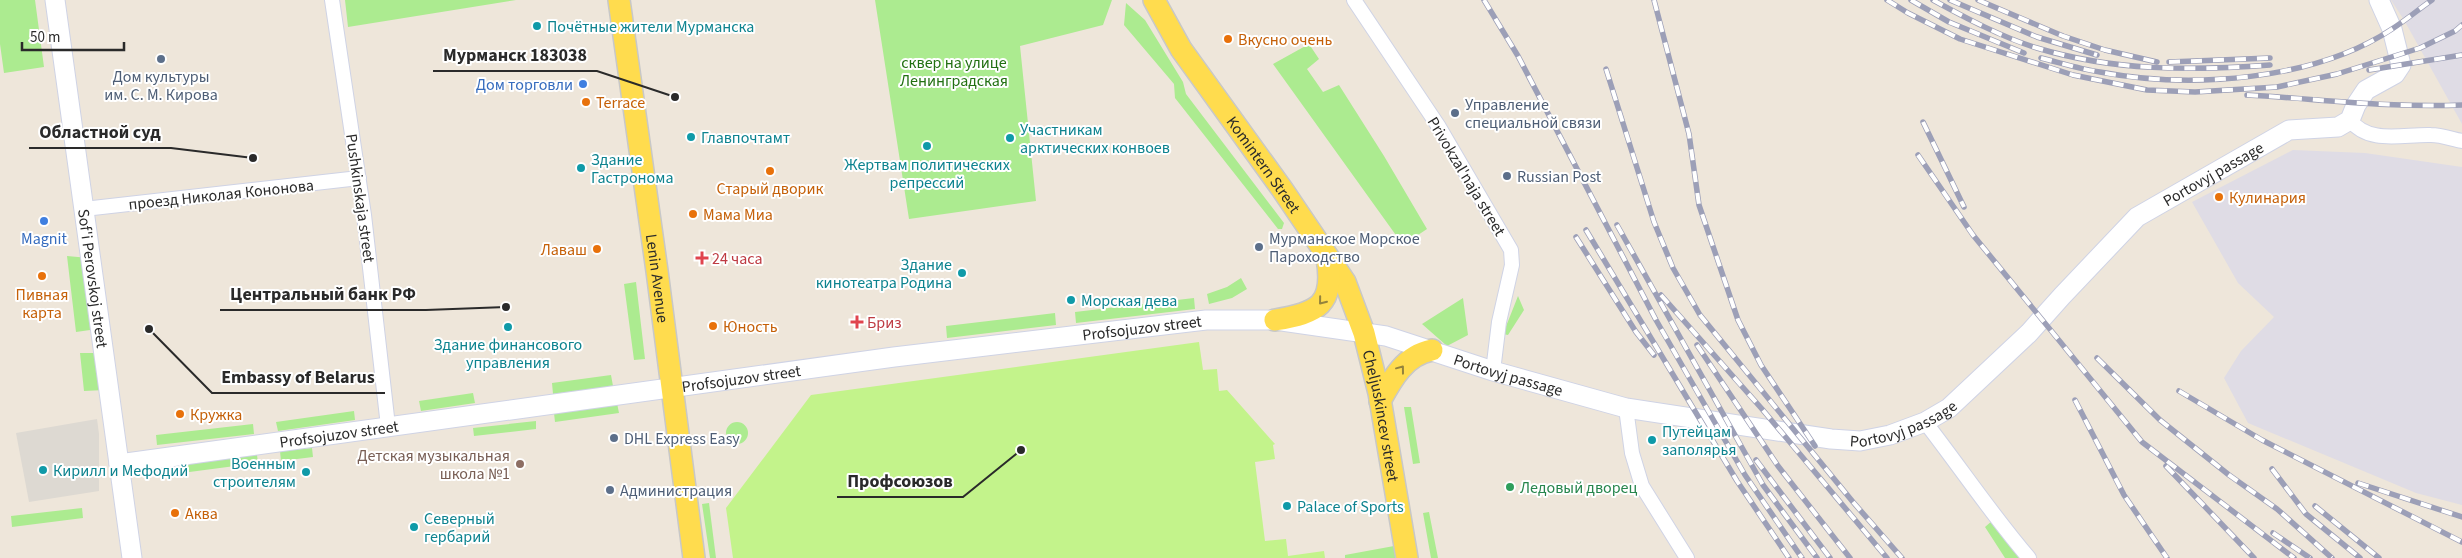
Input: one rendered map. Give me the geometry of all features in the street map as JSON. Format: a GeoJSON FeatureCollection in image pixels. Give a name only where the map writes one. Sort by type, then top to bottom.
{"type":"FeatureCollection","features":[{"type":"Feature","properties":{"kind":"main road","name":"Lenin Avenue"},"geometry":{"type":"LineString","coordinates":[[619,0],[694,558]]}},
{"type":"Feature","properties":{"kind":"main road","name":"Komintern Street"},"geometry":{"type":"LineString","coordinates":[[1154,0],[1181,50],[1345,282],[1364,333]]}},
{"type":"Feature","properties":{"kind":"main road"},"geometry":{"type":"LineString","coordinates":[[1274,320],[1305,314],[1322,304],[1329,287],[1327,255]]}},
{"type":"Feature","properties":{"kind":"main road","name":"Cheljuskincev street"},"geometry":{"type":"LineString","coordinates":[[1364,333],[1380,401],[1407,558]]}},
{"type":"Feature","properties":{"kind":"main road"},"geometry":{"type":"LineString","coordinates":[[1380,401],[1406,362],[1422,352],[1432,350]]}},
{"type":"Feature","properties":{"kind":"street","name":"Sof'i Perovskoj street"},"geometry":{"type":"LineString","coordinates":[[55,0],[132,558]]}},
{"type":"Feature","properties":{"kind":"street","name":"Pushkinskaja street"},"geometry":{"type":"LineString","coordinates":[[332,0],[359,178],[388,426]]}},
{"type":"Feature","properties":{"kind":"street","name":"Privokzal'naja street"},"geometry":{"type":"LineString","coordinates":[[1354,0],[1439,127],[1511,250],[1512,265],[1499,322],[1493,371]]}},
{"type":"Feature","properties":{"kind":"street"},"geometry":{"type":"LineString","coordinates":[[2379,0],[2392,29],[2401,65],[2395,74],[2366,90],[2356,105],[2350,120],[2358,130],[2375,136],[2433,135],[2462,141]]}},
{"type":"Feature","properties":{"kind":"street","name":"Portovyj passage"},"geometry":{"type":"LineString","coordinates":[[1364,333],[1386,336],[1493,371],[1626,408],[1831,439],[1860,441],[1890,435],[1925,422],[1948,408],[2030,333],[2062,296],[2137,217],[2289,130],[2338,127],[2350,120]]}},
{"type":"Feature","properties":{"kind":"street","name":"проезд Николая Кононова"},"geometry":{"type":"LineString","coordinates":[[84,209],[359,178]]}},
{"type":"Feature","properties":{"kind":"street","name":"Profsojuzov street"},"geometry":{"type":"LineString","coordinates":[[119,464],[894,357],[1206,320],[1274,320],[1364,333]]}},
{"type":"Feature","properties":{"kind":"street"},"geometry":{"type":"LineString","coordinates":[[1626,408],[1632,453],[1642,486],[1687,558]]}},
{"type":"Feature","properties":{"kind":"street"},"geometry":{"type":"LineString","coordinates":[[1925,422],[1968,476],[2002,526],[2029,558]]}},
{"type":"Feature","properties":{"kind":"shaded area"},"geometry":{"type":"Polygon","coordinates":[[[2391,0],[2462,0],[2462,124],[2404,20],[2391,0]]]}},
{"type":"Feature","properties":{"kind":"shaded area"},"geometry":{"type":"Polygon","coordinates":[[[2293,150],[2365,153],[2462,167],[2462,505],[2416,493],[2248,423],[2224,378],[2241,351],[2274,317],[2238,283],[2192,202],[2293,150]]]}},
{"type":"Feature","properties":{"kind":"shaded area"},"geometry":{"type":"Polygon","coordinates":[[[97,419],[99,434],[99,491],[29,502],[16,433],[97,419]]]}},
{"type":"Feature","properties":{"kind":"green space"},"geometry":{"type":"Polygon","coordinates":[[[0,0],[35,0],[44,67],[4,73],[0,44],[0,0]]]}},
{"type":"Feature","properties":{"kind":"green space"},"geometry":{"type":"Polygon","coordinates":[[[345,0],[516,0],[348,27],[345,0]]]}},
{"type":"Feature","properties":{"kind":"green space","name":"сквер на улице Ленинградская"},"geometry":{"type":"Polygon","coordinates":[[[875,0],[1112,0],[1103,25],[1020,46],[1036,201],[909,219],[875,0]]]}},
{"type":"Feature","properties":{"kind":"green space"},"geometry":{"type":"Polygon","coordinates":[[[1126,3],[1145,20],[1183,82],[1186,94],[1284,223],[1282,229],[1278,229],[1175,98],[1174,84],[1124,25],[1126,3]]]}},
{"type":"Feature","properties":{"kind":"green space"},"geometry":{"type":"Polygon","coordinates":[[[1309,44],[1319,59],[1307,69],[1323,92],[1339,85],[1427,229],[1403,245],[1273,64],[1309,44]]]}},
{"type":"Feature","properties":{"kind":"green space"},"geometry":{"type":"Polygon","coordinates":[[[67,256],[89,258],[97,329],[76,332],[67,256]]]}},
{"type":"Feature","properties":{"kind":"green space"},"geometry":{"type":"Polygon","coordinates":[[[1241,278],[1247,289],[1232,298],[1209,304],[1207,294],[1227,287],[1241,278]]]}},
{"type":"Feature","properties":{"kind":"green space"},"geometry":{"type":"Polygon","coordinates":[[[636,282],[645,359],[634,360],[624,284],[636,282]]]}},
{"type":"Feature","properties":{"kind":"green space"},"geometry":{"type":"Polygon","coordinates":[[[1518,296],[1524,310],[1508,335],[1503,334],[1518,296]]]}},
{"type":"Feature","properties":{"kind":"green space"},"geometry":{"type":"Polygon","coordinates":[[[1194,298],[1195,309],[1076,323],[1075,312],[1194,298]]]}},
{"type":"Feature","properties":{"kind":"green space"},"geometry":{"type":"Polygon","coordinates":[[[1463,298],[1468,335],[1447,346],[1422,324],[1463,298]]]}},
{"type":"Feature","properties":{"kind":"green space"},"geometry":{"type":"Polygon","coordinates":[[[1055,313],[1056,325],[947,338],[946,326],[1055,313]]]}},
{"type":"Feature","properties":{"kind":"green space"},"geometry":{"type":"Polygon","coordinates":[[[1199,342],[1203,370],[1217,369],[1219,391],[1227,390],[1275,444],[1273,445],[1275,459],[1255,462],[1265,541],[1286,539],[1288,556],[1324,551],[1325,558],[733,558],[726,508],[811,395],[1199,342]]]}},
{"type":"Feature","properties":{"kind":"green space"},"geometry":{"type":"Polygon","coordinates":[[[80,353],[98,353],[105,390],[84,391],[80,353]]]}},
{"type":"Feature","properties":{"kind":"green space"},"geometry":{"type":"Polygon","coordinates":[[[611,375],[613,386],[553,394],[552,383],[611,375]]]}},
{"type":"Feature","properties":{"kind":"green space"},"geometry":{"type":"Polygon","coordinates":[[[473,393],[475,403],[421,411],[419,401],[473,393]]]}},
{"type":"Feature","properties":{"kind":"green space"},"geometry":{"type":"Polygon","coordinates":[[[617,403],[619,413],[555,422],[554,413],[617,403]]]}},
{"type":"Feature","properties":{"kind":"green space"},"geometry":{"type":"Polygon","coordinates":[[[1404,407],[1411,407],[1420,463],[1413,464],[1404,407]]]}},
{"type":"Feature","properties":{"kind":"green space"},"geometry":{"type":"Polygon","coordinates":[[[354,411],[355,420],[278,431],[276,422],[354,411]]]}},
{"type":"Feature","properties":{"kind":"green space"},"geometry":{"type":"Polygon","coordinates":[[[536,421],[536,429],[474,436],[473,428],[536,421]]]}},
{"type":"Feature","properties":{"kind":"green space"},"geometry":{"type":"Polygon","coordinates":[[[737,422],[745,425],[748,433],[745,441],[737,444],[729,441],[726,433],[729,425],[737,422]]]}},
{"type":"Feature","properties":{"kind":"green space"},"geometry":{"type":"Polygon","coordinates":[[[253,424],[254,434],[157,445],[156,435],[253,424]]]}},
{"type":"Feature","properties":{"kind":"green space"},"geometry":{"type":"Polygon","coordinates":[[[312,448],[313,457],[281,461],[280,451],[312,448]]]}},
{"type":"Feature","properties":{"kind":"green space"},"geometry":{"type":"Polygon","coordinates":[[[257,455],[258,463],[159,476],[158,467],[257,455]]]}},
{"type":"Feature","properties":{"kind":"green space"},"geometry":{"type":"Polygon","coordinates":[[[709,503],[716,558],[710,558],[702,504],[709,503]]]}},
{"type":"Feature","properties":{"kind":"green space"},"geometry":{"type":"Polygon","coordinates":[[[82,508],[83,518],[12,527],[11,516],[82,508]]]}},
{"type":"Feature","properties":{"kind":"green space"},"geometry":{"type":"Polygon","coordinates":[[[1429,512],[1438,558],[1431,558],[1423,513],[1429,512]]]}},
{"type":"Feature","properties":{"kind":"green space"},"geometry":{"type":"Polygon","coordinates":[[[1993,520],[2023,558],[2005,558],[1985,527],[1993,520]]]}},
{"type":"Feature","properties":{"kind":"green space"},"geometry":{"type":"Polygon","coordinates":[[[1394,546],[1396,558],[1345,558],[1345,555],[1394,546]]]}},
{"type":"Feature","properties":{"kind":"railway"},"geometry":{"type":"LineString","coordinates":[[1484,0],[1518,56],[1656,320],[1745,475],[1802,558]]}},
{"type":"Feature","properties":{"kind":"railway"},"geometry":{"type":"LineString","coordinates":[[1654,0],[1689,134],[1699,205],[1738,320],[1761,365],[1815,446]]}},
{"type":"Feature","properties":{"kind":"railway"},"geometry":{"type":"LineString","coordinates":[[1887,0],[1908,13],[1960,39],[2073,75],[2147,90],[2195,92],[2277,87],[2337,74],[2420,48],[2455,31],[2462,25]]}},
{"type":"Feature","properties":{"kind":"railway"},"geometry":{"type":"LineString","coordinates":[[1911,0],[1949,22],[2024,53]]}},
{"type":"Feature","properties":{"kind":"railway"},"geometry":{"type":"LineString","coordinates":[[1933,0],[1984,27],[2024,44],[2066,56],[2123,65],[2152,67],[2211,68],[2270,65]]}},
{"type":"Feature","properties":{"kind":"railway"},"geometry":{"type":"LineString","coordinates":[[1950,0],[2037,37],[2097,55]]}},
{"type":"Feature","properties":{"kind":"railway"},"geometry":{"type":"LineString","coordinates":[[1978,0],[2063,36],[2105,50],[2157,62]]}},
{"type":"Feature","properties":{"kind":"railway"},"geometry":{"type":"LineString","coordinates":[[2041,58],[2085,69],[2135,77],[2211,80],[2250,76],[2289,70],[2326,60],[2361,46],[2392,29],[2432,0]]}},
{"type":"Feature","properties":{"kind":"railway"},"geometry":{"type":"LineString","coordinates":[[2369,70],[2462,55]]}},
{"type":"Feature","properties":{"kind":"railway"},"geometry":{"type":"LineString","coordinates":[[2169,62],[2270,58]]}},
{"type":"Feature","properties":{"kind":"railway"},"geometry":{"type":"LineString","coordinates":[[1606,69],[1654,222],[1673,268],[1700,315],[1853,502],[1902,558]]}},
{"type":"Feature","properties":{"kind":"railway"},"geometry":{"type":"LineString","coordinates":[[2247,95],[2381,104],[2462,105]]}},
{"type":"Feature","properties":{"kind":"railway"},"geometry":{"type":"LineString","coordinates":[[1923,122],[1964,207]]}},
{"type":"Feature","properties":{"kind":"railway"},"geometry":{"type":"LineString","coordinates":[[1918,155],[1973,235],[2142,442],[2294,558]]}},
{"type":"Feature","properties":{"kind":"railway"},"geometry":{"type":"LineString","coordinates":[[1617,225],[1763,485],[1817,558]]}},
{"type":"Feature","properties":{"kind":"railway"},"geometry":{"type":"LineString","coordinates":[[1586,230],[1737,481],[1789,558]]}},
{"type":"Feature","properties":{"kind":"railway"},"geometry":{"type":"LineString","coordinates":[[1576,237],[1636,332],[1654,355]]}},
{"type":"Feature","properties":{"kind":"railway"},"geometry":{"type":"LineString","coordinates":[[1661,295],[1762,409],[1887,558]]}},
{"type":"Feature","properties":{"kind":"railway"},"geometry":{"type":"LineString","coordinates":[[1697,345],[1778,466],[1850,558]]}},
{"type":"Feature","properties":{"kind":"railway"},"geometry":{"type":"LineString","coordinates":[[2097,358],[2160,420],[2229,475],[2277,509],[2332,558]]}},
{"type":"Feature","properties":{"kind":"railway"},"geometry":{"type":"LineString","coordinates":[[2179,391],[2262,440],[2462,542]]}},
{"type":"Feature","properties":{"kind":"railway"},"geometry":{"type":"LineString","coordinates":[[2075,400],[2124,495],[2167,558]]}},
{"type":"Feature","properties":{"kind":"railway"},"geometry":{"type":"LineString","coordinates":[[1756,460],[1830,558]]}},
{"type":"Feature","properties":{"kind":"railway"},"geometry":{"type":"LineString","coordinates":[[2166,466],[2254,558]]}},
{"type":"Feature","properties":{"kind":"railway"},"geometry":{"type":"LineString","coordinates":[[2272,469],[2306,514],[2360,558]]}},
{"type":"Feature","properties":{"kind":"railway"},"geometry":{"type":"LineString","coordinates":[[2358,483],[2462,517]]}},
{"type":"Feature","properties":{"kind":"railway"},"geometry":{"type":"LineString","coordinates":[[2315,506],[2379,558]]}},
{"type":"Feature","properties":{"kind":"railway"},"geometry":{"type":"LineString","coordinates":[[2273,533],[2310,558]]}},
{"type":"Feature","properties":{"kind":"place","name":"Почётные жители Мурманска"},"geometry":{"type":"Point","coordinates":[537,26]}},
{"type":"Feature","properties":{"kind":"place","name":"Вкусно очень"},"geometry":{"type":"Point","coordinates":[1228,39]}},
{"type":"Feature","properties":{"kind":"place","name":"Дом культуры им. С. М. Кирова"},"geometry":{"type":"Point","coordinates":[161,59]}},
{"type":"Feature","properties":{"kind":"place","name":"Дом торговли"},"geometry":{"type":"Point","coordinates":[583,84]}},
{"type":"Feature","properties":{"kind":"place","name":"Мурманск 183038"},"geometry":{"type":"Point","coordinates":[675,97]}},
{"type":"Feature","properties":{"kind":"place","name":"Terrace"},"geometry":{"type":"Point","coordinates":[586,102]}},
{"type":"Feature","properties":{"kind":"place","name":"Управление специальной связи"},"geometry":{"type":"Point","coordinates":[1455,113]}},
{"type":"Feature","properties":{"kind":"place","name":"Главпочтамт"},"geometry":{"type":"Point","coordinates":[691,137]}},
{"type":"Feature","properties":{"kind":"place","name":"Участникам арктических конвоев"},"geometry":{"type":"Point","coordinates":[1010,138]}},
{"type":"Feature","properties":{"kind":"place","name":"Жертвам политических репрессий"},"geometry":{"type":"Point","coordinates":[927,146]}},
{"type":"Feature","properties":{"kind":"place","name":"Областной суд"},"geometry":{"type":"Point","coordinates":[253,158]}},
{"type":"Feature","properties":{"kind":"place","name":"Здание Гастронома"},"geometry":{"type":"Point","coordinates":[581,168]}},
{"type":"Feature","properties":{"kind":"place","name":"Старый дворик"},"geometry":{"type":"Point","coordinates":[770,171]}},
{"type":"Feature","properties":{"kind":"place","name":"Russian Post"},"geometry":{"type":"Point","coordinates":[1507,176]}},
{"type":"Feature","properties":{"kind":"place","name":"Кулинария"},"geometry":{"type":"Point","coordinates":[2219,197]}},
{"type":"Feature","properties":{"kind":"place","name":"Мама Миа"},"geometry":{"type":"Point","coordinates":[693,214]}},
{"type":"Feature","properties":{"kind":"place","name":"Magnit"},"geometry":{"type":"Point","coordinates":[44,221]}},
{"type":"Feature","properties":{"kind":"place","name":"Мурманское Морское Пароходство"},"geometry":{"type":"Point","coordinates":[1259,247]}},
{"type":"Feature","properties":{"kind":"place","name":"Лаваш"},"geometry":{"type":"Point","coordinates":[597,249]}},
{"type":"Feature","properties":{"kind":"place","name":"24 часа"},"geometry":{"type":"Point","coordinates":[702,258]}},
{"type":"Feature","properties":{"kind":"place","name":"Здание кинотеатра Родина"},"geometry":{"type":"Point","coordinates":[962,273]}},
{"type":"Feature","properties":{"kind":"place","name":"Пивная карта"},"geometry":{"type":"Point","coordinates":[42,276]}},
{"type":"Feature","properties":{"kind":"place","name":"Морская дева"},"geometry":{"type":"Point","coordinates":[1071,300]}},
{"type":"Feature","properties":{"kind":"place","name":"Центральный банк РФ"},"geometry":{"type":"Point","coordinates":[506,307]}},
{"type":"Feature","properties":{"kind":"place","name":"Бриз"},"geometry":{"type":"Point","coordinates":[857,322]}},
{"type":"Feature","properties":{"kind":"place","name":"Юность"},"geometry":{"type":"Point","coordinates":[713,326]}},
{"type":"Feature","properties":{"kind":"place","name":"Здание финансового управления"},"geometry":{"type":"Point","coordinates":[508,327]}},
{"type":"Feature","properties":{"kind":"place","name":"Embassy of Belarus"},"geometry":{"type":"Point","coordinates":[149,329]}},
{"type":"Feature","properties":{"kind":"place","name":"Кружка"},"geometry":{"type":"Point","coordinates":[180,414]}},
{"type":"Feature","properties":{"kind":"place","name":"DHL Express Easy"},"geometry":{"type":"Point","coordinates":[614,438]}},
{"type":"Feature","properties":{"kind":"place","name":"Путейцам заполярья"},"geometry":{"type":"Point","coordinates":[1652,440]}},
{"type":"Feature","properties":{"kind":"place","name":"Профсоюзов"},"geometry":{"type":"Point","coordinates":[1021,450]}},
{"type":"Feature","properties":{"kind":"place","name":"Детская музыкальная школа №1"},"geometry":{"type":"Point","coordinates":[520,464]}},
{"type":"Feature","properties":{"kind":"place","name":"Кирилл и Мефодий"},"geometry":{"type":"Point","coordinates":[43,470]}},
{"type":"Feature","properties":{"kind":"place","name":"Военным строителям"},"geometry":{"type":"Point","coordinates":[306,472]}},
{"type":"Feature","properties":{"kind":"place","name":"Ледовый дворец"},"geometry":{"type":"Point","coordinates":[1510,487]}},
{"type":"Feature","properties":{"kind":"place","name":"Администрация"},"geometry":{"type":"Point","coordinates":[610,490]}},
{"type":"Feature","properties":{"kind":"place","name":"Palace of Sports"},"geometry":{"type":"Point","coordinates":[1287,506]}},
{"type":"Feature","properties":{"kind":"place","name":"Аква"},"geometry":{"type":"Point","coordinates":[175,513]}},
{"type":"Feature","properties":{"kind":"place","name":"Северный гербарий"},"geometry":{"type":"Point","coordinates":[414,527]}}]}
